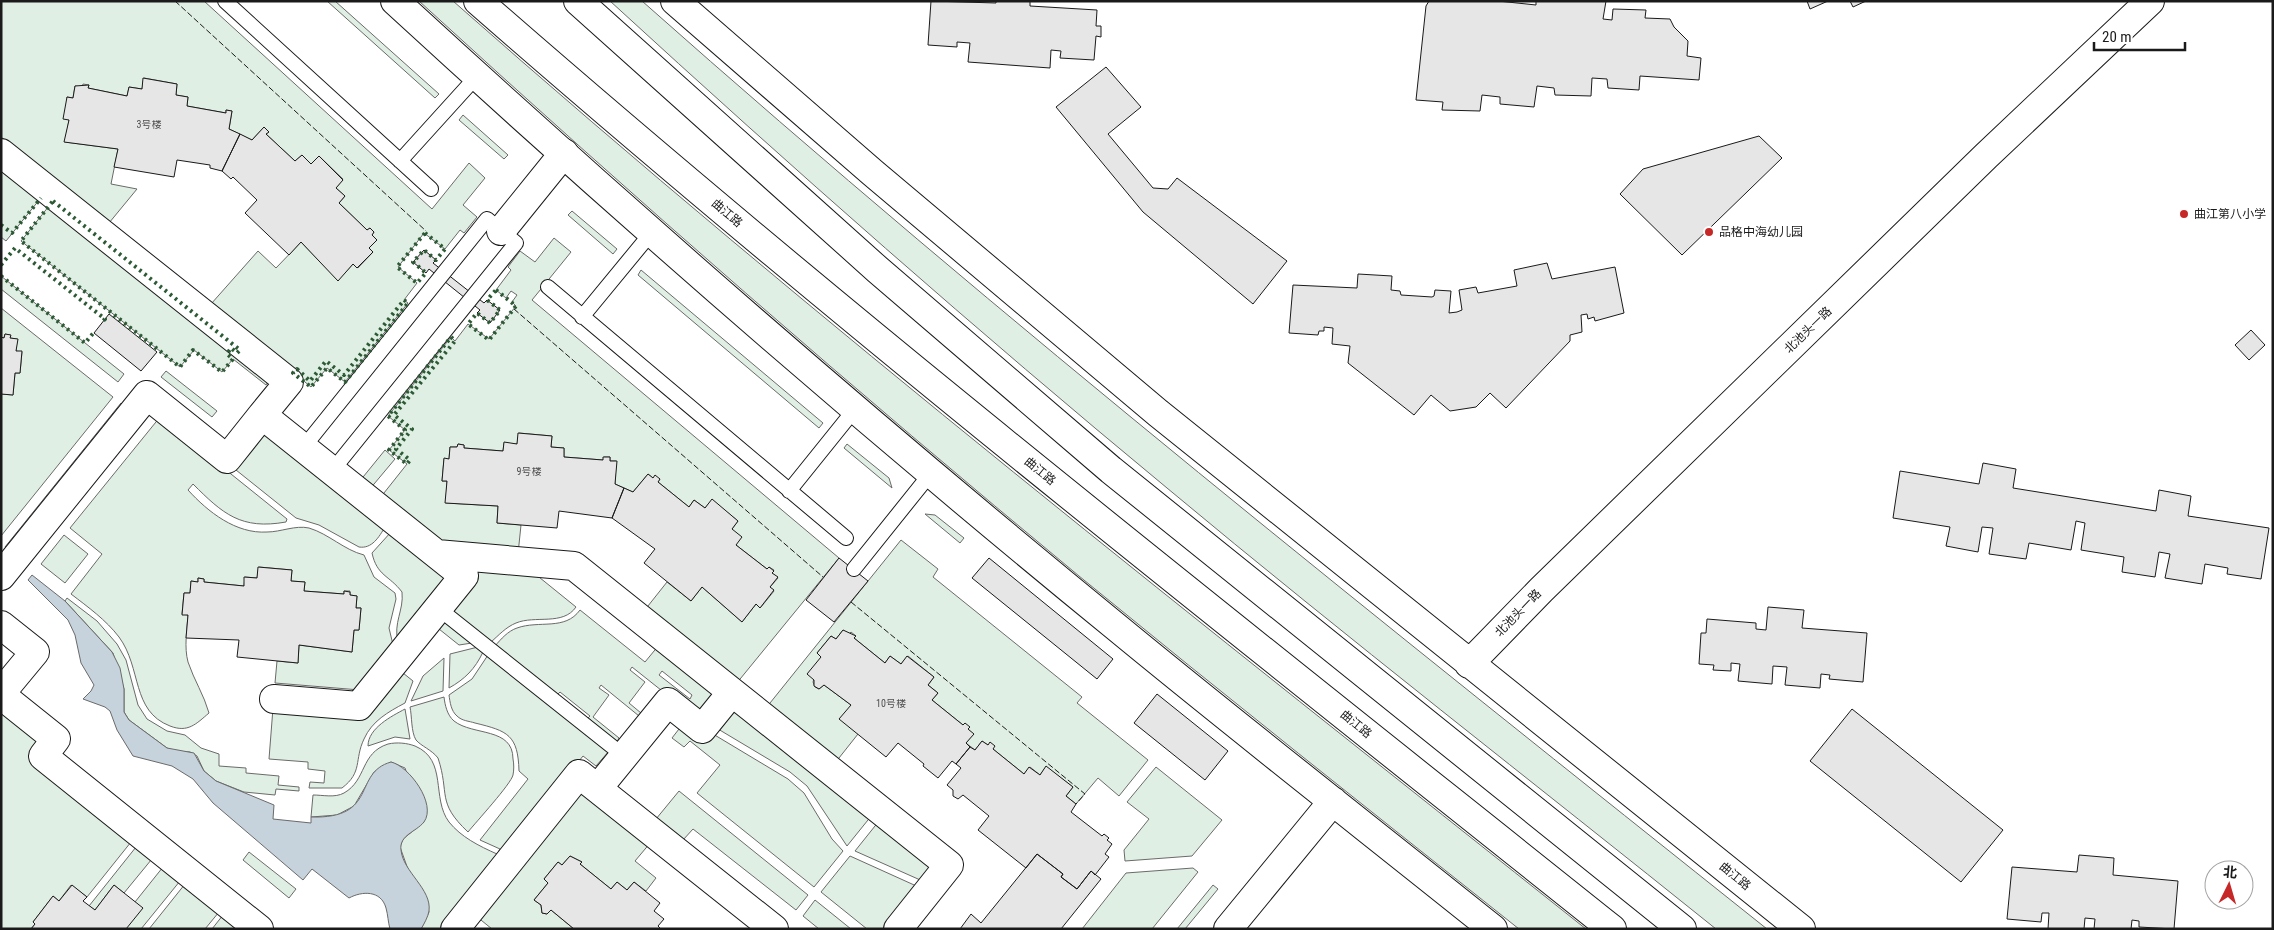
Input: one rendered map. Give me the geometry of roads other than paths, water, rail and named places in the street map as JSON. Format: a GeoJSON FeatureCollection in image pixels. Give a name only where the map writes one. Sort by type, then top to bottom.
{"type":"FeatureCollection","features":[{"type":"Feature","properties":{"kind":"main road"},"geometry":{"type":"LineString","coordinates":[[395,1],[564,154],[855,409],[1124,633],[1493,929]]}},
{"type":"Feature","properties":{"kind":"main road","name":"曲江路"},"geometry":{"type":"LineString","coordinates":[[478,1],[692,184],[894,352],[1612,929]]}},
{"type":"Feature","properties":{"kind":"main road"},"geometry":{"type":"LineString","coordinates":[[578,1],[870,263],[1111,470],[1682,929]]}},
{"type":"Feature","properties":{"kind":"main road","name":"曲江路"},"geometry":{"type":"LineString","coordinates":[[674,1],[894,192],[1143,401],[1801,929]]}},
{"type":"Feature","properties":{"kind":"main road","name":"北池头一路"},"geometry":{"type":"LineString","coordinates":[[1469,664],[1541,590],[1986,156],[2150,1]]}},
{"type":"Feature","properties":{"kind":"main road"},"geometry":{"type":"LineString","coordinates":[[1,153],[289,382],[227,459],[147,395],[5,563]]}},
{"type":"Feature","properties":{"kind":"main road"},"geometry":{"type":"LineString","coordinates":[[501,231],[564,154]]}},
{"type":"Feature","properties":{"kind":"main road"},"geometry":{"type":"LineString","coordinates":[[262,415],[464,576],[359,706],[274,699]]}},
{"type":"Feature","properties":{"kind":"main road"},"geometry":{"type":"LineString","coordinates":[[437,554],[574,566],[949,865],[898,929]]}},
{"type":"Feature","properties":{"kind":"main road"},"geometry":{"type":"LineString","coordinates":[[1,625],[34,652],[1,694],[56,739],[43,756],[259,929]]}},
{"type":"Feature","properties":{"kind":"main road"},"geometry":{"type":"LineString","coordinates":[[598,788],[668,702],[702,729],[732,692]]}},
{"type":"Feature","properties":{"kind":"main road"},"geometry":{"type":"LineString","coordinates":[[455,929],[579,774],[774,929]]}},
{"type":"Feature","properties":{"kind":"main road"},"geometry":{"type":"LineString","coordinates":[[1228,929],[1332,801]]}},
{"type":"Feature","properties":{"kind":"lane"},"geometry":{"type":"LineString","coordinates":[[225,1],[431,189]]}},
{"type":"Feature","properties":{"kind":"lane"},"geometry":{"type":"LineString","coordinates":[[400,161],[477,76]]}},
{"type":"Feature","properties":{"kind":"lane"},"geometry":{"type":"LineString","coordinates":[[303,448],[487,219],[516,243],[332,471]]}},
{"type":"Feature","properties":{"kind":"lane"},"geometry":{"type":"LineString","coordinates":[[582,317],[652,232]]}},
{"type":"Feature","properties":{"kind":"lane"},"geometry":{"type":"LineString","coordinates":[[548,287],[846,538]]}},
{"type":"Feature","properties":{"kind":"lane"},"geometry":{"type":"LineString","coordinates":[[789,491],[855,409]]}},
{"type":"Feature","properties":{"kind":"lane"},"geometry":{"type":"LineString","coordinates":[[854,570],[931,473]]}},
{"type":"Feature","properties":{"kind":"lane"},"geometry":{"type":"LineString","coordinates":[[438,608],[624,756]]}},
{"type":"Feature","properties":{"kind":"place","name":"曲江第八小学"},"geometry":{"type":"Point","coordinates":[2184,214]}},
{"type":"Feature","properties":{"kind":"place","name":"品格中海幼儿园"},"geometry":{"type":"Point","coordinates":[1709,232]}}]}
